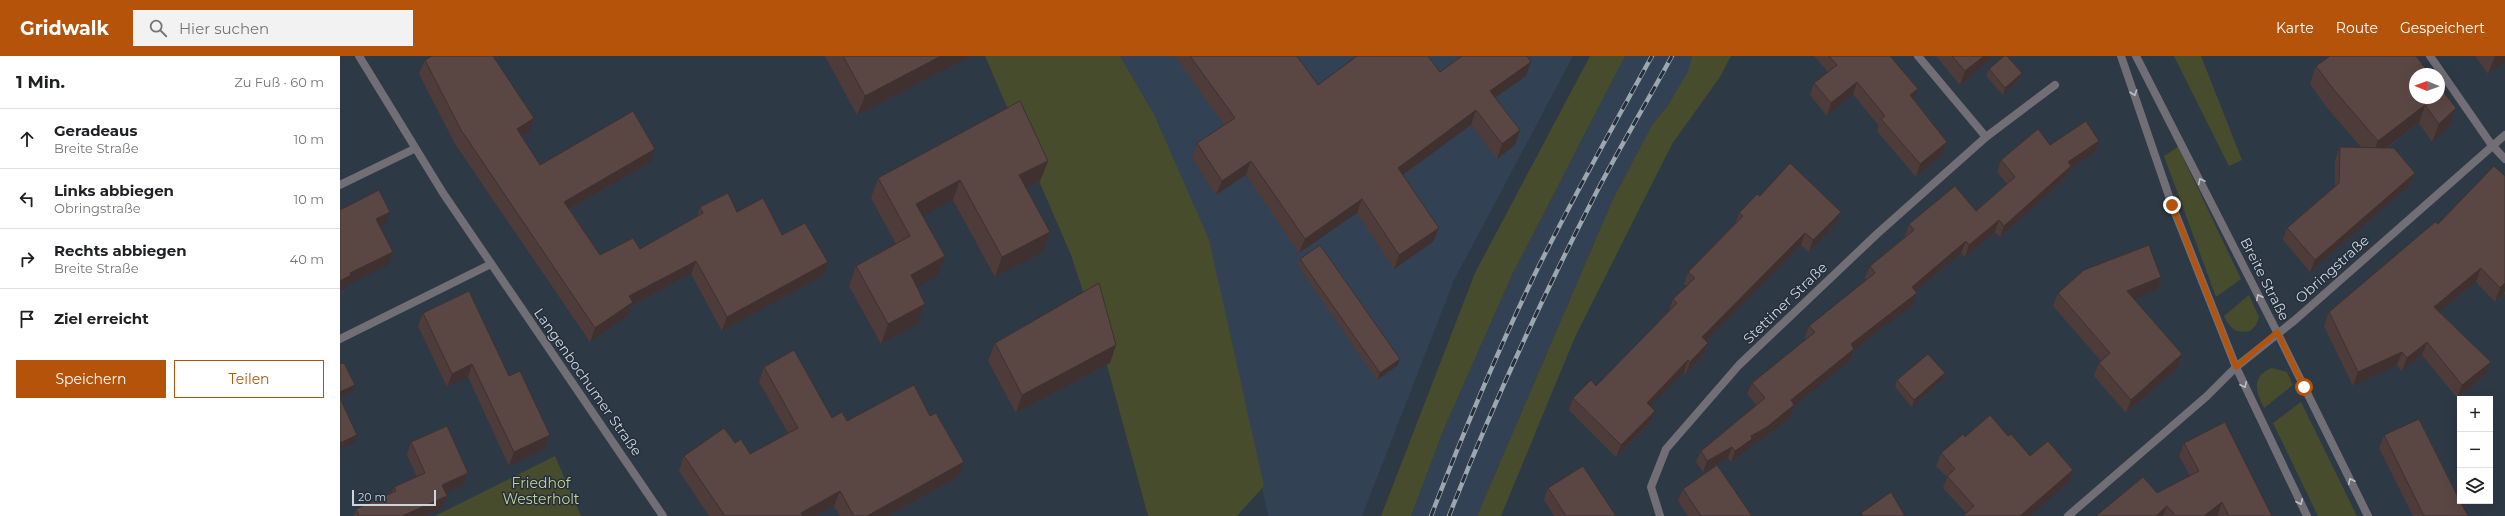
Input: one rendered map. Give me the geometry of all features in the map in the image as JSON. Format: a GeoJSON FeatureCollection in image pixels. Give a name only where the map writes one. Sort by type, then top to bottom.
{"type":"FeatureCollection","features":[{"type":"Feature","properties":{"kind":"street","name":"Langenbochumer Straße"},"geometry":{"type":"LineString","coordinates":[[359,56],[414,149],[663,516]]}},
{"type":"Feature","properties":{"kind":"street"},"geometry":{"type":"LineString","coordinates":[[1918,56],[1986,137]]}},
{"type":"Feature","properties":{"kind":"street"},"geometry":{"type":"LineString","coordinates":[[2121,56],[2172,205],[2236,367],[2307,516]]}},
{"type":"Feature","properties":{"kind":"street","name":"Breite Straße"},"geometry":{"type":"LineString","coordinates":[[2136,56],[2277,332],[2368,516]]}},
{"type":"Feature","properties":{"kind":"street"},"geometry":{"type":"LineString","coordinates":[[2430,56],[2491,144],[2505,159]]}},
{"type":"Feature","properties":{"kind":"street","name":"Stettiner Straße"},"geometry":{"type":"LineString","coordinates":[[1660,516],[1650,487],[1666,449],[1739,365],[1802,304],[1986,137],[2055,86]]}},
{"type":"Feature","properties":{"kind":"street","name":"Obringstraße"},"geometry":{"type":"LineString","coordinates":[[2068,516],[2207,396],[2236,367],[2277,332],[2295,320],[2491,144],[2505,135]]}},
{"type":"Feature","properties":{"kind":"street"},"geometry":{"type":"LineString","coordinates":[[340,185],[414,149]]}},
{"type":"Feature","properties":{"kind":"street"},"geometry":{"type":"LineString","coordinates":[[340,339],[491,264]]}},
{"type":"Feature","properties":{"kind":"shaded area"},"geometry":{"type":"Polygon","coordinates":[[[1120,56],[1573,56],[1454,280],[1362,516],[1268,516],[1209,239],[1154,114],[1120,56]]]}},
{"type":"Feature","properties":{"kind":"shaded area"},"geometry":{"type":"Polygon","coordinates":[[[1625,56],[1692,56],[1688,71],[1668,105],[1652,125],[1613,199],[1477,516],[1411,516],[1443,431],[1512,275],[1625,56]]]}},
{"type":"Feature","properties":{"kind":"green space"},"geometry":{"type":"Polygon","coordinates":[[[985,56],[1120,56],[1154,114],[1209,239],[1264,486],[1237,516],[1148,516],[1105,358],[1071,255],[985,56]]]}},
{"type":"Feature","properties":{"kind":"green space"},"geometry":{"type":"Polygon","coordinates":[[[1590,56],[1625,56],[1512,275],[1443,431],[1411,516],[1381,516],[1475,273],[1590,56]]]}},
{"type":"Feature","properties":{"kind":"green space"},"geometry":{"type":"Polygon","coordinates":[[[1692,56],[1731,56],[1720,77],[1672,144],[1575,337],[1501,516],[1477,516],[1613,199],[1652,125],[1668,105],[1688,71],[1692,56]]]}},
{"type":"Feature","properties":{"kind":"green space"},"geometry":{"type":"Polygon","coordinates":[[[2174,56],[2201,56],[2242,160],[2229,166],[2174,56]]]}},
{"type":"Feature","properties":{"kind":"green space"},"geometry":{"type":"Polygon","coordinates":[[[2178,147],[2241,279],[2216,297],[2164,156],[2178,147]]]}},
{"type":"Feature","properties":{"kind":"green space"},"geometry":{"type":"Polygon","coordinates":[[[2249,295],[2259,317],[2256,325],[2250,331],[2240,332],[2228,324],[2224,316],[2249,295]]]}},
{"type":"Feature","properties":{"kind":"green space"},"geometry":{"type":"Polygon","coordinates":[[[2272,368],[2287,372],[2293,385],[2264,408],[2257,391],[2258,380],[2260,376],[2272,368]]]}},
{"type":"Feature","properties":{"kind":"green space"},"geometry":{"type":"Polygon","coordinates":[[[2301,402],[2357,516],[2318,516],[2273,423],[2301,402]]]}},
{"type":"Feature","properties":{"kind":"green space","name":"Friedhof Westerholt"},"geometry":{"type":"Polygon","coordinates":[[[555,456],[581,516],[435,516],[555,456]]]}},
{"type":"Feature","properties":{"kind":"building"},"geometry":{"type":"Polygon","coordinates":[[[432,56],[493,56],[534,118],[517,129],[540,165],[633,111],[655,149],[564,202],[600,255],[633,238],[640,249],[703,213],[700,207],[728,193],[737,212],[763,198],[782,235],[805,223],[828,262],[727,317],[696,261],[629,296],[633,302],[595,328],[461,130],[425,60],[432,56]]]}},
{"type":"Feature","properties":{"kind":"building"},"geometry":{"type":"Polygon","coordinates":[[[843,56],[941,56],[865,96],[843,56]]]}},
{"type":"Feature","properties":{"kind":"building"},"geometry":{"type":"Polygon","coordinates":[[[1190,56],[1297,56],[1318,85],[1357,56],[1428,56],[1440,72],[1462,56],[1527,56],[1531,62],[1490,91],[1520,130],[1502,144],[1476,110],[1398,168],[1439,228],[1399,255],[1362,199],[1305,239],[1251,161],[1222,181],[1197,143],[1235,118],[1190,56]]]}},
{"type":"Feature","properties":{"kind":"building"},"geometry":{"type":"Polygon","coordinates":[[[1829,56],[1890,56],[1918,89],[1910,95],[1947,142],[1920,164],[1881,119],[1885,116],[1857,82],[1831,103],[1814,83],[1837,65],[1829,56]]]}},
{"type":"Feature","properties":{"kind":"building"},"geometry":{"type":"Polygon","coordinates":[[[1952,56],[1984,56],[1965,71],[1952,56]]]}},
{"type":"Feature","properties":{"kind":"building"},"geometry":{"type":"Polygon","coordinates":[[[2004,56],[2007,56],[2022,73],[2005,88],[1989,69],[2004,56]]]}},
{"type":"Feature","properties":{"kind":"building"},"geometry":{"type":"Polygon","coordinates":[[[2330,56],[2416,56],[2425,68],[2409,68],[2409,104],[2445,104],[2445,94],[2456,108],[2439,124],[2425,105],[2378,141],[2334,90],[2316,66],[2330,56]]]}},
{"type":"Feature","properties":{"kind":"building"},"geometry":{"type":"Polygon","coordinates":[[[1020,101],[1048,161],[1019,175],[1050,232],[1002,257],[960,180],[916,204],[945,256],[911,275],[925,304],[888,324],[856,266],[910,236],[878,178],[1020,101]]]}},
{"type":"Feature","properties":{"kind":"building"},"geometry":{"type":"Polygon","coordinates":[[[2086,121],[2099,141],[2068,162],[2071,166],[2004,226],[1999,220],[1969,245],[1966,241],[1912,287],[1917,293],[1851,344],[1854,349],[1791,400],[1794,405],[1767,427],[1751,436],[1752,439],[1735,451],[1732,447],[1707,461],[1701,451],[1765,398],[1752,383],[1815,332],[1809,326],[1875,273],[1870,266],[1914,230],[1909,224],[1955,186],[1976,211],[2015,177],[2001,160],[2038,129],[2050,145],[2086,121]]]}},
{"type":"Feature","properties":{"kind":"building"},"geometry":{"type":"Polygon","coordinates":[[[2340,147],[2394,148],[2415,173],[2315,260],[2287,228],[2339,183],[2340,147]]]}},
{"type":"Feature","properties":{"kind":"building"},"geometry":{"type":"Polygon","coordinates":[[[1790,163],[1841,212],[1813,240],[1805,233],[1702,337],[1708,343],[1690,362],[1688,360],[1647,403],[1655,411],[1621,445],[1573,398],[1591,380],[1596,386],[1677,303],[1673,299],[1695,278],[1688,272],[1743,216],[1739,213],[1757,194],[1760,196],[1790,163]]]}},
{"type":"Feature","properties":{"kind":"building"},"geometry":{"type":"Polygon","coordinates":[[[2494,166],[2505,176],[2505,283],[2500,288],[2481,268],[2434,307],[2491,362],[2462,385],[2427,342],[2407,358],[2402,352],[2358,372],[2329,312],[2435,222],[2438,224],[2494,166]]]}},
{"type":"Feature","properties":{"kind":"building"},"geometry":{"type":"Polygon","coordinates":[[[379,190],[390,212],[376,219],[393,252],[350,273],[351,275],[340,281],[340,210],[379,190]]]}},
{"type":"Feature","properties":{"kind":"building"},"geometry":{"type":"Polygon","coordinates":[[[1320,245],[1400,359],[1380,373],[1300,259],[1320,245]]]}},
{"type":"Feature","properties":{"kind":"building"},"geometry":{"type":"Polygon","coordinates":[[[2149,245],[2161,277],[2127,291],[2182,354],[2131,400],[2099,363],[2110,353],[2058,293],[2084,270],[2149,245]]]}},
{"type":"Feature","properties":{"kind":"building"},"geometry":{"type":"Polygon","coordinates":[[[1099,283],[1116,345],[1022,395],[995,343],[1099,283]]]}},
{"type":"Feature","properties":{"kind":"building"},"geometry":{"type":"Polygon","coordinates":[[[469,291],[509,376],[520,371],[550,435],[514,452],[472,364],[452,374],[423,313],[469,291]]]}},
{"type":"Feature","properties":{"kind":"building"},"geometry":{"type":"Polygon","coordinates":[[[794,350],[832,418],[842,412],[847,421],[914,385],[930,416],[936,413],[964,462],[867,516],[854,516],[840,491],[801,513],[803,516],[725,516],[684,456],[724,428],[735,443],[741,439],[750,454],[798,428],[764,367],[794,350]]]}},
{"type":"Feature","properties":{"kind":"building"},"geometry":{"type":"Polygon","coordinates":[[[1928,354],[1945,373],[1914,400],[1897,380],[1928,354]]]}},
{"type":"Feature","properties":{"kind":"building"},"geometry":{"type":"Polygon","coordinates":[[[344,363],[355,385],[340,392],[340,364],[344,363]]]}},
{"type":"Feature","properties":{"kind":"building"},"geometry":{"type":"Polygon","coordinates":[[[340,398],[357,435],[340,443],[340,398]]]}},
{"type":"Feature","properties":{"kind":"building"},"geometry":{"type":"Polygon","coordinates":[[[1990,415],[2008,436],[2011,434],[2030,456],[2048,441],[2073,470],[2020,516],[1963,516],[1974,506],[1947,476],[1955,469],[1941,453],[1963,434],[1965,437],[1990,415]]]}},
{"type":"Feature","properties":{"kind":"building"},"geometry":{"type":"Polygon","coordinates":[[[2419,419],[2457,495],[2457,504],[2462,504],[2468,516],[2424,516],[2384,435],[2419,419]]]}},
{"type":"Feature","properties":{"kind":"building"},"geometry":{"type":"Polygon","coordinates":[[[2225,422],[2272,516],[2229,516],[2222,502],[2204,516],[2176,516],[2167,506],[2156,516],[2096,516],[2143,477],[2157,493],[2199,471],[2184,443],[2225,422]]]}},
{"type":"Feature","properties":{"kind":"building"},"geometry":{"type":"Polygon","coordinates":[[[447,426],[468,473],[442,485],[447,496],[402,516],[359,516],[356,509],[396,491],[394,487],[425,473],[411,442],[447,426]]]}},
{"type":"Feature","properties":{"kind":"building"},"geometry":{"type":"Polygon","coordinates":[[[1717,465],[1752,516],[1701,516],[1683,489],[1717,465]]]}},
{"type":"Feature","properties":{"kind":"building"},"geometry":{"type":"Polygon","coordinates":[[[1583,466],[1616,516],[1566,516],[1548,488],[1583,466]]]}},
{"type":"Feature","properties":{"kind":"building"},"geometry":{"type":"Polygon","coordinates":[[[1891,492],[1905,516],[1863,516],[1861,513],[1891,492]]]}},
{"type":"Feature","properties":{"kind":"railway"},"geometry":{"type":"LineString","coordinates":[[1431,516],[1479,397],[1532,280],[1575,195],[1652,56]]}},
{"type":"Feature","properties":{"kind":"railway"},"geometry":{"type":"LineString","coordinates":[[1449,516],[1499,395],[1554,277],[1622,145],[1672,56]]}},
{"type":"Feature","properties":{"kind":"route"},"geometry":{"type":"LineString","coordinates":[[2172,205],[2236,367],[2277,332],[2304,387]]}}]}
